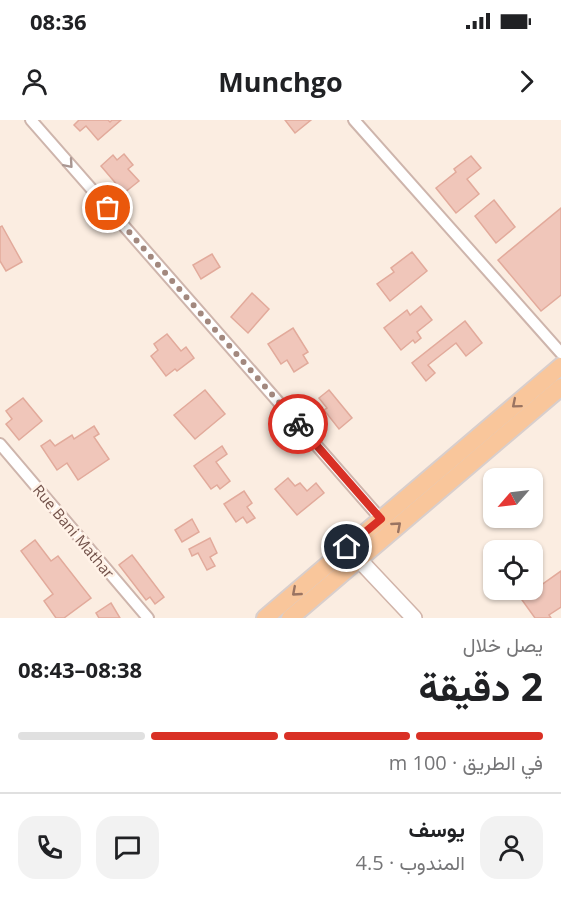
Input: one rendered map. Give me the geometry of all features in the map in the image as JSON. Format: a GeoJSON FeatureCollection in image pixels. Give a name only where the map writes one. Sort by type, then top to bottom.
{"type":"FeatureCollection","features":[{"type":"Feature","properties":{"kind":"main road"},"geometry":{"type":"LineString","coordinates":[[290,618],[353,553],[381,519],[561,366]]}},
{"type":"Feature","properties":{"kind":"main road"},"geometry":{"type":"LineString","coordinates":[[265,618],[353,553],[561,387]]}},
{"type":"Feature","properties":{"kind":"street"},"geometry":{"type":"LineString","coordinates":[[31,120],[381,519]]}},
{"type":"Feature","properties":{"kind":"street"},"geometry":{"type":"LineString","coordinates":[[354,120],[561,353]]}},
{"type":"Feature","properties":{"kind":"street","name":"Rue Bani Mathar"},"geometry":{"type":"LineString","coordinates":[[0,444],[148,618]]}},
{"type":"Feature","properties":{"kind":"street"},"geometry":{"type":"LineString","coordinates":[[353,553],[414,618]]}},
{"type":"Feature","properties":{"kind":"building"},"geometry":{"type":"Polygon","coordinates":[[[79,120],[108,120],[110,122],[121,120],[98,140],[86,126],[80,131],[74,125],[79,120]]]}},
{"type":"Feature","properties":{"kind":"building"},"geometry":{"type":"Polygon","coordinates":[[[285,120],[311,120],[295,133],[285,120]]]}},
{"type":"Feature","properties":{"kind":"building"},"geometry":{"type":"Polygon","coordinates":[[[124,154],[133,165],[128,169],[139,181],[124,193],[101,166],[113,155],[117,160],[124,154]]]}},
{"type":"Feature","properties":{"kind":"building"},"geometry":{"type":"Polygon","coordinates":[[[471,156],[481,168],[467,179],[479,194],[456,213],[436,188],[456,172],[454,169],[471,156]]]}},
{"type":"Feature","properties":{"kind":"building"},"geometry":{"type":"Polygon","coordinates":[[[494,200],[515,227],[496,243],[475,216],[494,200]]]}},
{"type":"Feature","properties":{"kind":"building"},"geometry":{"type":"Polygon","coordinates":[[[561,208],[561,295],[541,311],[498,260],[561,208]]]}},
{"type":"Feature","properties":{"kind":"building"},"geometry":{"type":"Polygon","coordinates":[[[2,226],[22,262],[6,271],[0,261],[0,227],[2,226]]]}},
{"type":"Feature","properties":{"kind":"building"},"geometry":{"type":"Polygon","coordinates":[[[412,252],[427,271],[390,301],[377,284],[394,272],[391,268],[412,252]]]}},
{"type":"Feature","properties":{"kind":"building"},"geometry":{"type":"Polygon","coordinates":[[[212,254],[220,267],[201,279],[193,265],[212,254]]]}},
{"type":"Feature","properties":{"kind":"building"},"geometry":{"type":"Polygon","coordinates":[[[252,293],[269,309],[248,333],[231,317],[252,293]]]}},
{"type":"Feature","properties":{"kind":"building"},"geometry":{"type":"Polygon","coordinates":[[[421,306],[432,320],[417,332],[421,338],[415,343],[413,340],[401,350],[384,328],[407,310],[410,315],[421,306]]]}},
{"type":"Feature","properties":{"kind":"building"},"geometry":{"type":"Polygon","coordinates":[[[465,321],[482,343],[466,356],[456,343],[428,365],[435,373],[426,381],[412,363],[465,321]]]}},
{"type":"Feature","properties":{"kind":"building"},"geometry":{"type":"Polygon","coordinates":[[[293,328],[308,352],[303,355],[308,363],[294,372],[287,360],[281,364],[268,344],[293,328]]]}},
{"type":"Feature","properties":{"kind":"building"},"geometry":{"type":"Polygon","coordinates":[[[167,334],[181,351],[186,347],[194,358],[166,376],[151,356],[158,350],[154,344],[167,334]]]}},
{"type":"Feature","properties":{"kind":"building"},"geometry":{"type":"Polygon","coordinates":[[[205,390],[225,414],[195,439],[174,415],[205,390]]]}},
{"type":"Feature","properties":{"kind":"building"},"geometry":{"type":"Polygon","coordinates":[[[329,390],[352,418],[339,429],[324,410],[327,408],[319,398],[329,390]]]}},
{"type":"Feature","properties":{"kind":"building"},"geometry":{"type":"Polygon","coordinates":[[[23,398],[42,421],[19,440],[6,424],[12,419],[6,411],[23,398]]]}},
{"type":"Feature","properties":{"kind":"building"},"geometry":{"type":"Polygon","coordinates":[[[94,426],[99,434],[94,437],[109,459],[78,480],[67,463],[57,470],[41,446],[50,440],[55,446],[72,435],[74,439],[94,426]]]}},
{"type":"Feature","properties":{"kind":"building"},"geometry":{"type":"Polygon","coordinates":[[[222,446],[227,454],[216,462],[230,481],[220,489],[217,485],[211,489],[194,466],[222,446]]]}},
{"type":"Feature","properties":{"kind":"building"},"geometry":{"type":"Polygon","coordinates":[[[288,478],[295,486],[300,483],[307,491],[316,483],[324,493],[297,515],[275,489],[288,478]]]}},
{"type":"Feature","properties":{"kind":"building"},"geometry":{"type":"Polygon","coordinates":[[[244,491],[252,503],[247,507],[255,518],[247,523],[243,517],[236,522],[224,504],[244,491]]]}},
{"type":"Feature","properties":{"kind":"building"},"geometry":{"type":"Polygon","coordinates":[[[192,519],[199,532],[182,542],[175,530],[192,519]]]}},
{"type":"Feature","properties":{"kind":"building"},"geometry":{"type":"Polygon","coordinates":[[[210,538],[217,553],[210,557],[215,566],[207,570],[198,553],[192,556],[189,549],[210,538]]]}},
{"type":"Feature","properties":{"kind":"building"},"geometry":{"type":"Polygon","coordinates":[[[35,540],[51,561],[58,556],[91,598],[64,618],[56,618],[44,601],[53,594],[21,551],[35,540]]]}},
{"type":"Feature","properties":{"kind":"building"},"geometry":{"type":"Polygon","coordinates":[[[132,555],[164,597],[155,604],[150,597],[146,600],[119,565],[132,555]]]}},
{"type":"Feature","properties":{"kind":"building"},"geometry":{"type":"Polygon","coordinates":[[[561,571],[561,607],[549,615],[551,618],[535,618],[522,600],[543,600],[543,584],[561,571]]]}},
{"type":"Feature","properties":{"kind":"building"},"geometry":{"type":"Polygon","coordinates":[[[111,603],[120,618],[99,618],[96,613],[111,603]]]}},
{"type":"Feature","properties":{"kind":"way so far"},"geometry":{"type":"LineString","coordinates":[[108,208],[298,424]]}},
{"type":"Feature","properties":{"kind":"route"},"geometry":{"type":"LineString","coordinates":[[298,424],[381,519],[347,547]]}}]}
